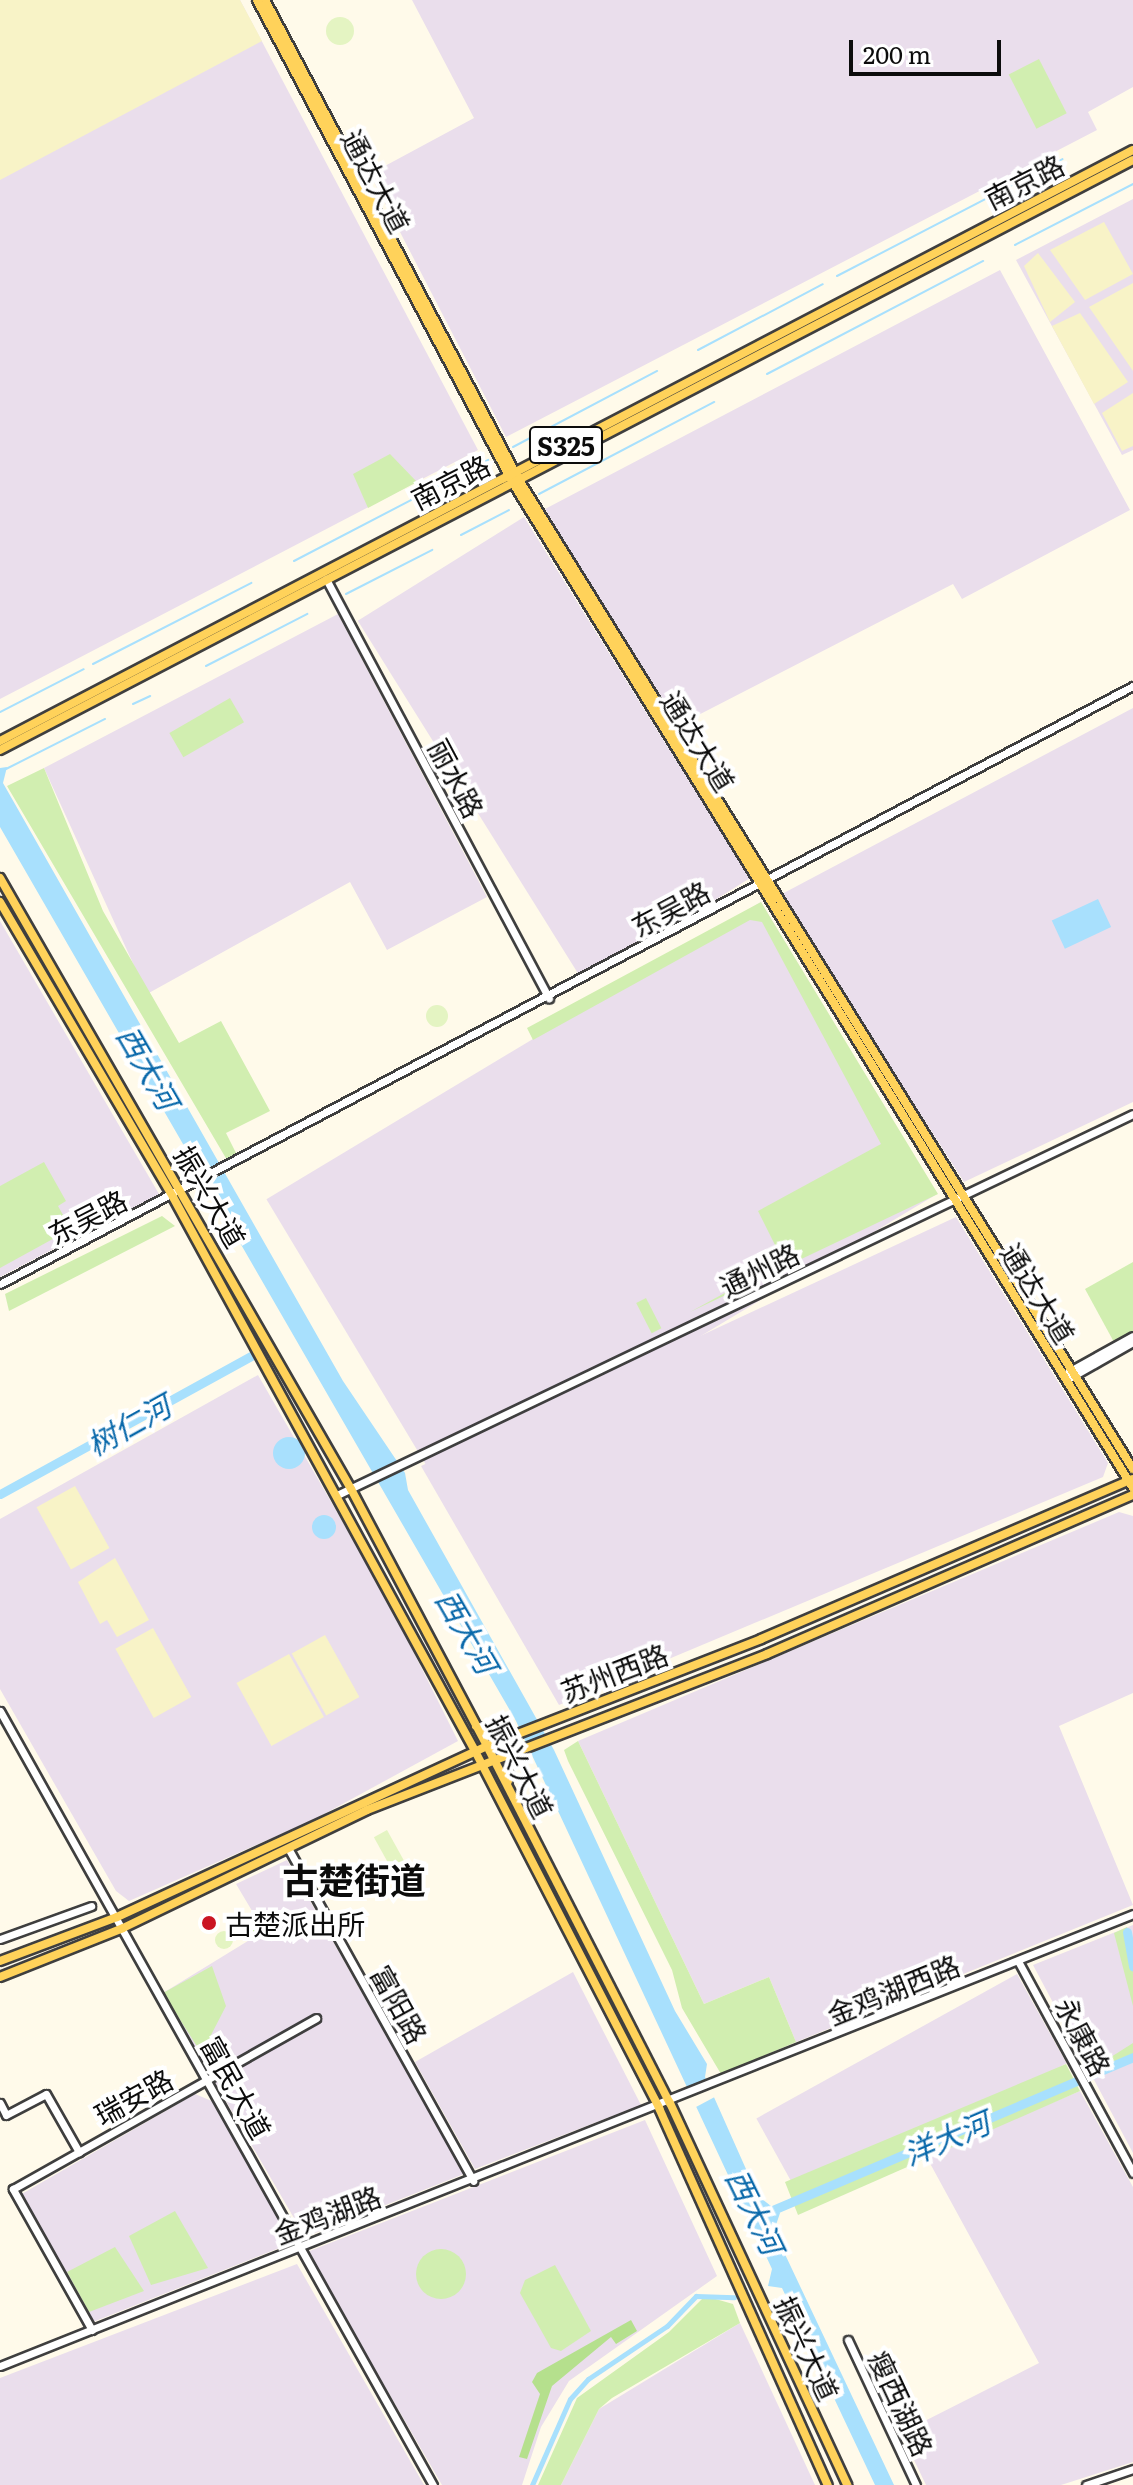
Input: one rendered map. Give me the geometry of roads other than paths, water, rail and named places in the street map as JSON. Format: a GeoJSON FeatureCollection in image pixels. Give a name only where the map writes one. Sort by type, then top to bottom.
{"type":"FeatureCollection","features":[{"type":"Feature","properties":{"kind":"main road","name":"通达大道"},"geometry":{"type":"LineString","coordinates":[[257,0],[514,477],[1132,1482]]}},
{"type":"Feature","properties":{"kind":"main road","name":"通达大道"},"geometry":{"type":"LineString","coordinates":[[265,0],[514,477]]}},
{"type":"Feature","properties":{"kind":"main road","name":"南京路"},"geometry":{"type":"LineString","coordinates":[[0,750],[1133,150]]}},
{"type":"Feature","properties":{"kind":"main road","name":"南京路"},"geometry":{"type":"LineString","coordinates":[[0,741],[1133,160]]}},
{"type":"Feature","properties":{"kind":"main road","name":"振兴大道"},"geometry":{"type":"LineString","coordinates":[[0,878],[184,1192],[351,1489],[476,1725],[670,2103],[847,2485]]}},
{"type":"Feature","properties":{"kind":"main road","name":"振兴大道"},"geometry":{"type":"LineString","coordinates":[[0,902],[173,1197],[483,1766],[659,2108],[828,2485]]}},
{"type":"Feature","properties":{"kind":"main road","name":"通达大道"},"geometry":{"type":"LineString","coordinates":[[1069,1375],[1133,1469]]}},
{"type":"Feature","properties":{"kind":"main road","name":"苏州西路"},"geometry":{"type":"LineString","coordinates":[[0,1961],[117,1917],[507,1737],[1132,1482]]}},
{"type":"Feature","properties":{"kind":"main road","name":"苏州西路"},"geometry":{"type":"LineString","coordinates":[[0,1977],[123,1928],[288,1848],[453,1777],[1133,1495]]}},
{"type":"Feature","properties":{"kind":"main road"},"geometry":{"type":"LineString","coordinates":[[476,1725],[507,1737]]}},
{"type":"Feature","properties":{"kind":"main road"},"geometry":{"type":"LineString","coordinates":[[463,1773],[459,1758],[466,1734]]}},
{"type":"Feature","properties":{"kind":"main road"},"geometry":{"type":"LineString","coordinates":[[511,1794],[513,1753]]}},
{"type":"Feature","properties":{"kind":"main road"},"geometry":{"type":"LineString","coordinates":[[453,1777],[479,1776],[497,1794]]}},
{"type":"Feature","properties":{"kind":"street","name":"丽水路"},"geometry":{"type":"LineString","coordinates":[[326,579],[549,998]]}},
{"type":"Feature","properties":{"kind":"street","name":"东吴路"},"geometry":{"type":"LineString","coordinates":[[0,1284],[184,1192],[1133,686]]}},
{"type":"Feature","properties":{"kind":"street","name":"通州路"},"geometry":{"type":"LineString","coordinates":[[337,1495],[1133,1114]]}},
{"type":"Feature","properties":{"kind":"street"},"geometry":{"type":"LineString","coordinates":[[1069,1375],[1132,1340]]}},
{"type":"Feature","properties":{"kind":"street","name":"富民大道"},"geometry":{"type":"LineString","coordinates":[[0,1711],[433,2485]]}},
{"type":"Feature","properties":{"kind":"street","name":"富阳路"},"geometry":{"type":"LineString","coordinates":[[288,1848],[473,2181]]}},
{"type":"Feature","properties":{"kind":"street"},"geometry":{"type":"LineString","coordinates":[[0,1939],[91,1906]]}},
{"type":"Feature","properties":{"kind":"street","name":"金鸡湖西路"},"geometry":{"type":"LineString","coordinates":[[670,2103],[1133,1914]]}},
{"type":"Feature","properties":{"kind":"street","name":"永康路"},"geometry":{"type":"LineString","coordinates":[[1018,1961],[1133,2173]]}},
{"type":"Feature","properties":{"kind":"street","name":"瑞安路"},"geometry":{"type":"LineString","coordinates":[[92,2330],[13,2189],[316,2018]]}},
{"type":"Feature","properties":{"kind":"street"},"geometry":{"type":"LineString","coordinates":[[0,2103],[6,2115],[46,2094],[79,2152]]}},
{"type":"Feature","properties":{"kind":"street","name":"金鸡湖路"},"geometry":{"type":"LineString","coordinates":[[0,2366],[670,2103]]}},
{"type":"Feature","properties":{"kind":"street","name":"瘦西湖路"},"geometry":{"type":"LineString","coordinates":[[848,2340],[916,2485]]}},
{"type":"Feature","properties":{"kind":"street"},"geometry":{"type":"LineString","coordinates":[[1086,2485],[1133,2469]]}},
{"type":"Feature","properties":{"kind":"water","name":"西大河"},"geometry":{"type":"Polygon","coordinates":[[[7,767],[3,783],[343,1381],[405,1473],[408,1490],[554,1750],[675,2011],[707,2064],[705,2077],[758,2196],[780,2213],[774,2231],[894,2485],[875,2485],[782,2288],[768,2286],[772,2269],[516,1721],[0,827],[0,768],[7,767]]]}},
{"type":"Feature","properties":{"kind":"water"},"geometry":{"type":"Polygon","coordinates":[[[1098,899],[1111,927],[1065,949],[1052,921],[1098,899]]]}},
{"type":"Feature","properties":{"kind":"water"},"geometry":{"type":"Polygon","coordinates":[[[289,1437],[300,1442],[305,1453],[300,1464],[289,1469],[278,1464],[273,1453],[278,1442],[289,1437]]]}},
{"type":"Feature","properties":{"kind":"water"},"geometry":{"type":"Polygon","coordinates":[[[324,1515],[332,1519],[336,1527],[332,1535],[324,1539],[316,1535],[312,1527],[316,1519],[324,1515]]]}},
{"type":"Feature","properties":{"kind":"waterway"},"geometry":{"type":"LineString","coordinates":[[837,276],[1063,159]]}},
{"type":"Feature","properties":{"kind":"waterway"},"geometry":{"type":"LineString","coordinates":[[1015,245],[1133,184]]}},
{"type":"Feature","properties":{"kind":"waterway"},"geometry":{"type":"LineString","coordinates":[[767,374],[983,261]]}},
{"type":"Feature","properties":{"kind":"waterway"},"geometry":{"type":"LineString","coordinates":[[698,350],[823,284]]}},
{"type":"Feature","properties":{"kind":"waterway"},"geometry":{"type":"LineString","coordinates":[[513,447],[657,371]]}},
{"type":"Feature","properties":{"kind":"waterway"},"geometry":{"type":"LineString","coordinates":[[539,494],[714,402]]}},
{"type":"Feature","properties":{"kind":"waterway"},"geometry":{"type":"LineString","coordinates":[[294,561],[488,460]]}},
{"type":"Feature","properties":{"kind":"waterway"},"geometry":{"type":"LineString","coordinates":[[461,535],[509,510]]}},
{"type":"Feature","properties":{"kind":"waterway"},"geometry":{"type":"LineString","coordinates":[[346,594],[432,550]]}},
{"type":"Feature","properties":{"kind":"waterway"},"geometry":{"type":"LineString","coordinates":[[93,664],[251,583]]}},
{"type":"Feature","properties":{"kind":"waterway"},"geometry":{"type":"LineString","coordinates":[[206,666],[307,614]]}},
{"type":"Feature","properties":{"kind":"waterway"},"geometry":{"type":"LineString","coordinates":[[0,712],[84,669]]}},
{"type":"Feature","properties":{"kind":"waterway"},"geometry":{"type":"LineString","coordinates":[[133,704],[150,696]]}},
{"type":"Feature","properties":{"kind":"waterway"},"geometry":{"type":"LineString","coordinates":[[6,769],[105,719]]}},
{"type":"Feature","properties":{"kind":"waterway","name":"树仁河"},"geometry":{"type":"LineString","coordinates":[[0,1494],[255,1354]]}},
{"type":"Feature","properties":{"kind":"waterway","name":"洋大河"},"geometry":{"type":"LineString","coordinates":[[1127,1932],[1133,1966]]}},
{"type":"Feature","properties":{"kind":"waterway","name":"洋大河"},"geometry":{"type":"LineString","coordinates":[[768,2212],[1133,2057]]}},
{"type":"Feature","properties":{"kind":"waterway","name":"洋大河"},"geometry":{"type":"LineString","coordinates":[[532,2485],[570,2399],[588,2379],[667,2326],[696,2296],[734,2297]]}},
{"type":"Feature","properties":{"kind":"place","name":"古楚派出所"},"geometry":{"type":"Point","coordinates":[209,1923]}},
{"type":"Feature","properties":{"kind":"district","name":"古楚街道"},"geometry":{"type":"Point","coordinates":[354,1879]}}]}
